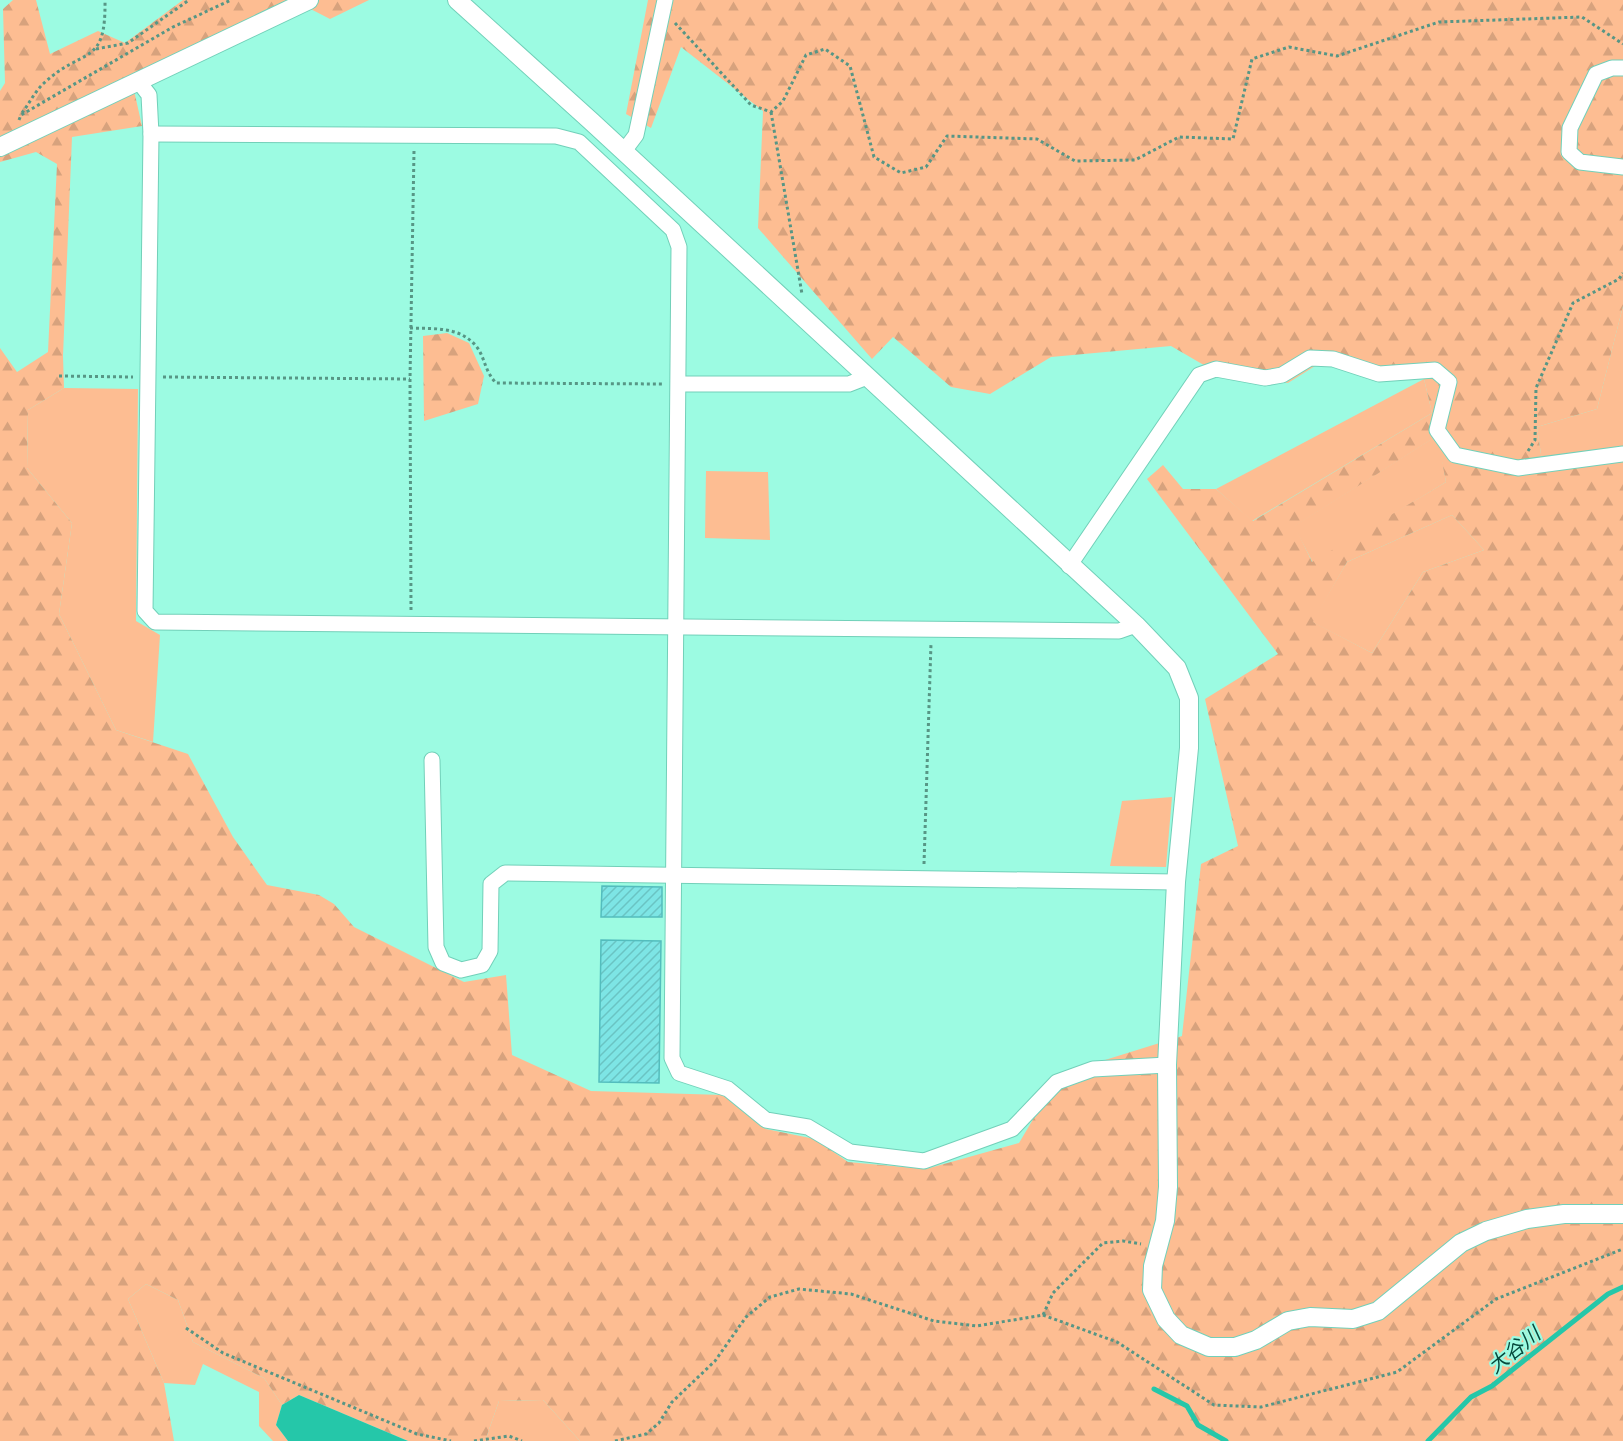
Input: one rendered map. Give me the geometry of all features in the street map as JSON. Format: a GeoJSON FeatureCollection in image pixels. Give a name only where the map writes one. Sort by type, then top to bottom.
{"type":"FeatureCollection","features":[{"type":"Feature","properties":{"kind":"street"},"geometry":{"type":"LineString","coordinates":[[6,144],[309,0]]}},
{"type":"Feature","properties":{"kind":"street"},"geometry":{"type":"LineString","coordinates":[[457,0],[624,151],[1069,566],[1136,625],[1177,668],[1189,698],[1189,748],[1176,882],[1167,1065],[1168,1187],[1165,1221],[1153,1266],[1152,1290],[1166,1319],[1181,1335],[1209,1347],[1235,1347],[1256,1340],[1287,1321],[1310,1317],[1353,1319],[1378,1311],[1461,1243],[1486,1231],[1527,1219],[1564,1214],[1623,1214]]}},
{"type":"Feature","properties":{"kind":"street"},"geometry":{"type":"LineString","coordinates":[[624,151],[636,135],[664,6]]}},
{"type":"Feature","properties":{"kind":"street"},"geometry":{"type":"LineString","coordinates":[[1623,68],[1612,68],[1596,74],[1570,128],[1569,152],[1580,162],[1623,167]]}},
{"type":"Feature","properties":{"kind":"street"},"geometry":{"type":"LineString","coordinates":[[139,82],[149,95],[152,134],[145,612],[155,622],[1119,631],[1136,625]]}},
{"type":"Feature","properties":{"kind":"street"},"geometry":{"type":"LineString","coordinates":[[152,134],[556,136],[579,142],[673,230],[679,247],[679,384],[672,1058],[679,1073],[728,1089],[766,1120],[808,1127],[850,1152],[924,1161],[1012,1129],[1057,1082],[1093,1069],[1167,1065]]}},
{"type":"Feature","properties":{"kind":"street"},"geometry":{"type":"LineString","coordinates":[[1069,566],[1200,375],[1216,369],[1265,378],[1282,375],[1310,358],[1333,359],[1379,374],[1435,370],[1449,382],[1437,430],[1455,455],[1518,468],[1623,454]]}},
{"type":"Feature","properties":{"kind":"street"},"geometry":{"type":"LineString","coordinates":[[679,384],[849,384],[867,377]]}},
{"type":"Feature","properties":{"kind":"street"},"geometry":{"type":"LineString","coordinates":[[432,760],[436,947],[443,963],[461,970],[482,965],[490,951],[491,884],[505,873],[1176,882]]}},
{"type":"Feature","properties":{"kind":"path"},"geometry":{"type":"LineString","coordinates":[[96,49],[105,30],[105,0]]}},
{"type":"Feature","properties":{"kind":"path"},"geometry":{"type":"LineString","coordinates":[[6,144],[21,115],[44,83],[96,49],[128,43],[189,0]]}},
{"type":"Feature","properties":{"kind":"path"},"geometry":{"type":"LineString","coordinates":[[21,115],[173,27],[231,0]]}},
{"type":"Feature","properties":{"kind":"path"},"geometry":{"type":"LineString","coordinates":[[664,6],[751,105],[771,112]]}},
{"type":"Feature","properties":{"kind":"path"},"geometry":{"type":"LineString","coordinates":[[771,112],[783,101],[806,55],[825,49],[850,66],[874,157],[901,173],[926,167],[947,136],[1037,138],[1075,161],[1135,160],[1179,137],[1233,139],[1252,59],[1289,47],[1337,56],[1438,22],[1582,17],[1623,44]]}},
{"type":"Feature","properties":{"kind":"path"},"geometry":{"type":"LineString","coordinates":[[771,112],[805,319]]}},
{"type":"Feature","properties":{"kind":"path"},"geometry":{"type":"LineString","coordinates":[[411,626],[410,328],[414,135]]}},
{"type":"Feature","properties":{"kind":"path"},"geometry":{"type":"LineString","coordinates":[[1518,468],[1535,440],[1536,388],[1573,303],[1619,279],[1623,273]]}},
{"type":"Feature","properties":{"kind":"path"},"geometry":{"type":"LineString","coordinates":[[410,328],[452,329],[476,346],[486,372],[496,382],[679,384]]}},
{"type":"Feature","properties":{"kind":"path"},"geometry":{"type":"LineString","coordinates":[[59,376],[410,379]]}},
{"type":"Feature","properties":{"kind":"path"},"geometry":{"type":"LineString","coordinates":[[924,878],[931,630]]}},
{"type":"Feature","properties":{"kind":"path"},"geometry":{"type":"LineString","coordinates":[[1043,1315],[1053,1293],[1103,1243],[1123,1241],[1158,1247]]}},
{"type":"Feature","properties":{"kind":"path"},"geometry":{"type":"LineString","coordinates":[[615,1441],[646,1434],[659,1423],[672,1402],[715,1361],[746,1317],[770,1297],[799,1289],[851,1294],[934,1321],[977,1326],[1043,1315],[1117,1342],[1214,1405],[1261,1407],[1397,1372],[1496,1299],[1623,1249]]}},
{"type":"Feature","properties":{"kind":"path"},"geometry":{"type":"LineString","coordinates":[[186,1328],[223,1353],[417,1434],[451,1441]]}},
{"type":"Feature","properties":{"kind":"path"},"geometry":{"type":"LineString","coordinates":[[474,1441],[509,1436],[522,1441]]}},
{"type":"Feature","properties":{"kind":"green space"},"geometry":{"type":"Polygon","coordinates":[[[13,0],[36,0],[50,54],[98,31],[125,43],[183,0],[369,0],[330,19],[295,1],[131,77],[142,126],[72,137],[63,356],[64,388],[28,410],[27,468],[72,523],[59,614],[116,730],[188,754],[233,837],[267,885],[319,895],[334,904],[354,927],[464,982],[506,975],[512,1055],[591,1091],[723,1095],[766,1129],[815,1139],[848,1162],[926,1169],[1019,1143],[1060,1074],[1182,1036],[1201,864],[1238,846],[1205,699],[1278,654],[1147,479],[1163,465],[1183,489],[1216,489],[1253,521],[1432,413],[1424,379],[1323,361],[1288,383],[1221,375],[1171,346],[1051,357],[990,394],[951,387],[893,337],[872,359],[758,228],[763,111],[681,47],[651,128],[626,114],[648,0],[1623,0],[1623,306],[1597,409],[1537,427],[1542,461],[1623,451],[1623,1441],[580,1441],[543,1400],[499,1401],[485,1441],[408,1441],[299,1395],[282,1405],[264,1378],[193,1342],[178,1300],[146,1284],[128,1299],[164,1383],[174,1441],[0,1441],[0,348],[17,372],[48,352],[57,164],[36,152],[0,162],[0,91],[5,83],[3,9],[13,0]],[[1437,436],[1295,526],[1312,562],[1446,482],[1437,436]],[[1452,515],[1347,562],[1313,622],[1372,653],[1423,572],[1484,550],[1452,515]]]}},
{"type":"Feature","properties":{"kind":"green space"},"geometry":{"type":"Polygon","coordinates":[[[1623,306],[1623,451],[1542,461],[1537,427],[1597,409],[1623,306]]]}},
{"type":"Feature","properties":{"kind":"green space"},"geometry":{"type":"Polygon","coordinates":[[[447,333],[469,343],[484,376],[478,404],[424,421],[423,336],[447,333]]]}},
{"type":"Feature","properties":{"kind":"green space"},"geometry":{"type":"Polygon","coordinates":[[[1424,379],[1432,413],[1252,521],[1216,489],[1424,379]]]}},
{"type":"Feature","properties":{"kind":"green space"},"geometry":{"type":"Polygon","coordinates":[[[64,388],[138,389],[136,621],[160,635],[153,742],[116,730],[59,614],[72,523],[27,468],[28,410],[64,388]]]}},
{"type":"Feature","properties":{"kind":"green space"},"geometry":{"type":"Polygon","coordinates":[[[1438,435],[1446,482],[1313,563],[1294,526],[1438,435]]]}},
{"type":"Feature","properties":{"kind":"green space"},"geometry":{"type":"Polygon","coordinates":[[[706,471],[768,472],[770,540],[705,538],[706,471]]]}},
{"type":"Feature","properties":{"kind":"green space"},"geometry":{"type":"Polygon","coordinates":[[[1452,515],[1484,550],[1423,572],[1372,653],[1312,622],[1347,562],[1452,515]]]}},
{"type":"Feature","properties":{"kind":"green space"},"geometry":{"type":"Polygon","coordinates":[[[1172,797],[1166,867],[1110,866],[1122,801],[1172,797]]]}},
{"type":"Feature","properties":{"kind":"green space"},"geometry":{"type":"Polygon","coordinates":[[[146,1284],[178,1300],[193,1342],[264,1378],[282,1405],[276,1425],[288,1441],[273,1441],[259,1426],[259,1392],[203,1364],[195,1385],[164,1383],[128,1299],[146,1284]]]}},
{"type":"Feature","properties":{"kind":"green space"},"geometry":{"type":"Polygon","coordinates":[[[543,1400],[580,1441],[485,1441],[499,1401],[543,1400]]]}},
{"type":"Feature","properties":{"kind":"shaded area"},"geometry":{"type":"Polygon","coordinates":[[[299,1395],[408,1441],[288,1441],[276,1425],[282,1405],[299,1395]]]}},
{"type":"Feature","properties":{"kind":"building"},"geometry":{"type":"Polygon","coordinates":[[[602,886],[662,887],[662,917],[601,917],[602,886]]]}},
{"type":"Feature","properties":{"kind":"building"},"geometry":{"type":"Polygon","coordinates":[[[601,940],[661,941],[659,1083],[599,1082],[601,940]]]}},
{"type":"Feature","properties":{"kind":"waterway","name":"大谷川"},"geometry":{"type":"LineString","coordinates":[[1428,1441],[1471,1397],[1492,1386],[1608,1294],[1623,1287]]}},
{"type":"Feature","properties":{"kind":"waterway","name":"大谷川"},"geometry":{"type":"LineString","coordinates":[[1154,1389],[1187,1406],[1198,1425],[1226,1441]]}}]}
